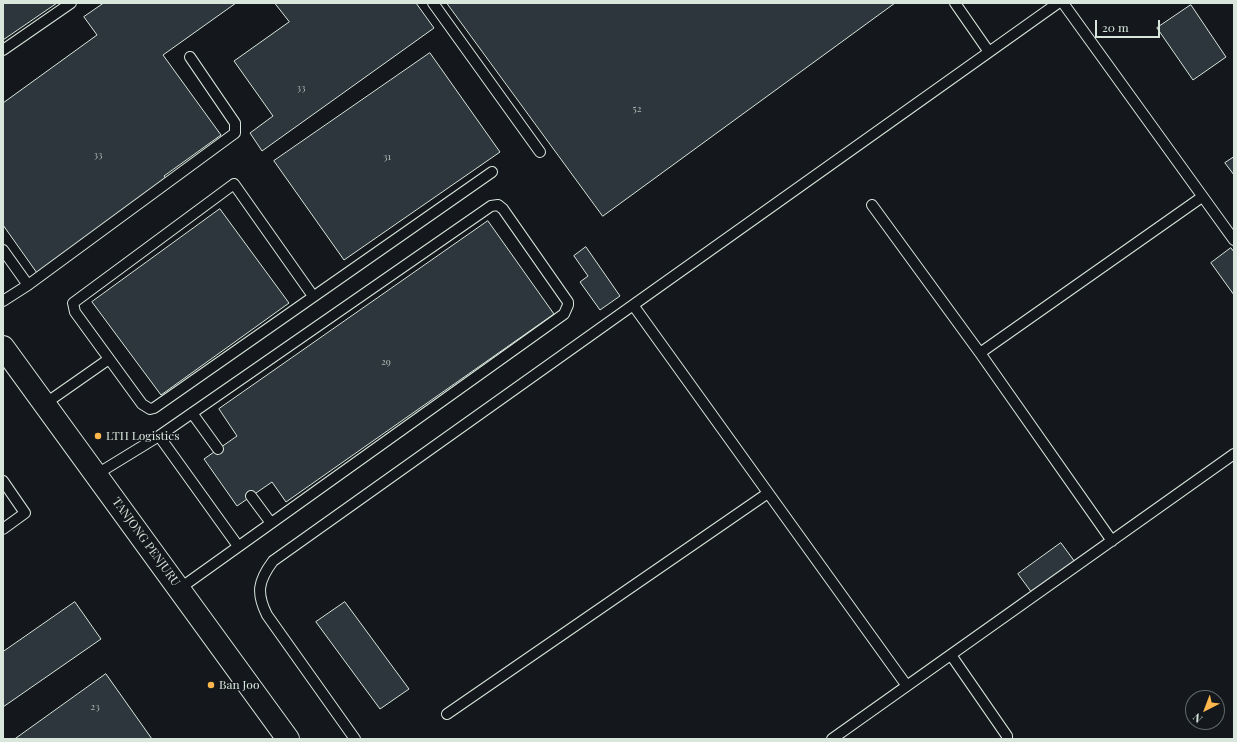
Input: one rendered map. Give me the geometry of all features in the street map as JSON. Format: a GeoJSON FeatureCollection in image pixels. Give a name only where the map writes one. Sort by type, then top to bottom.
{"type":"FeatureCollection","features":[{"type":"Feature","properties":{"kind":"main road","name":"TANJONG PENJURU"},"geometry":{"type":"LineString","coordinates":[[4,349],[46,403],[288,739]]}},
{"type":"Feature","properties":{"kind":"lane"},"geometry":{"type":"LineString","coordinates":[[3,50],[71,3]]}},
{"type":"Feature","properties":{"kind":"lane"},"geometry":{"type":"LineString","coordinates":[[433,3],[540,152]]}},
{"type":"Feature","properties":{"kind":"lane"},"geometry":{"type":"LineString","coordinates":[[955,3],[989,52]]}},
{"type":"Feature","properties":{"kind":"lane"},"geometry":{"type":"LineString","coordinates":[[355,739],[267,615],[260,602],[259,591],[267,570],[273,561],[1058,3]]}},
{"type":"Feature","properties":{"kind":"lane"},"geometry":{"type":"LineString","coordinates":[[1063,3],[1234,240]]}},
{"type":"Feature","properties":{"kind":"lane"},"geometry":{"type":"LineString","coordinates":[[3,301],[28,285],[235,133],[235,123],[190,57]]}},
{"type":"Feature","properties":{"kind":"lane"},"geometry":{"type":"LineString","coordinates":[[313,296],[234,184],[74,303],[75,312],[142,404],[150,409],[154,408],[492,172]]}},
{"type":"Feature","properties":{"kind":"lane"},"geometry":{"type":"LineString","coordinates":[[980,353],[1202,197]]}},
{"type":"Feature","properties":{"kind":"lane"},"geometry":{"type":"LineString","coordinates":[[872,205],[980,353],[1112,541]]}},
{"type":"Feature","properties":{"kind":"lane"},"geometry":{"type":"LineString","coordinates":[[96,474],[159,436],[491,206],[498,206],[502,209],[568,302],[567,310],[564,314],[179,589]]}},
{"type":"Feature","properties":{"kind":"lane"},"geometry":{"type":"LineString","coordinates":[[3,250],[28,285]]}},
{"type":"Feature","properties":{"kind":"lane"},"geometry":{"type":"LineString","coordinates":[[633,305],[907,686]]}},
{"type":"Feature","properties":{"kind":"lane"},"geometry":{"type":"LineString","coordinates":[[46,403],[109,359]]}},
{"type":"Feature","properties":{"kind":"lane"},"geometry":{"type":"LineString","coordinates":[[192,413],[218,449]]}},
{"type":"Feature","properties":{"kind":"lane"},"geometry":{"type":"LineString","coordinates":[[159,436],[238,546]]}},
{"type":"Feature","properties":{"kind":"lane"},"geometry":{"type":"LineString","coordinates":[[832,739],[1234,454]]}},
{"type":"Feature","properties":{"kind":"lane"},"geometry":{"type":"LineString","coordinates":[[3,481],[25,513],[3,529]]}},
{"type":"Feature","properties":{"kind":"lane"},"geometry":{"type":"LineString","coordinates":[[447,714],[768,493]]}},
{"type":"Feature","properties":{"kind":"lane"},"geometry":{"type":"LineString","coordinates":[[251,496],[271,523]]}},
{"type":"Feature","properties":{"kind":"lane"},"geometry":{"type":"LineString","coordinates":[[951,655],[1007,739]]}},
{"type":"Feature","properties":{"kind":"building"},"geometry":{"type":"Polygon","coordinates":[[[3,3],[57,3],[3,40],[3,3]]]}},
{"type":"Feature","properties":{"kind":"building"},"geometry":{"type":"Polygon","coordinates":[[[104,3],[236,3],[163,55],[221,135],[164,176],[167,180],[37,273],[3,225],[3,103],[97,35],[84,17],[104,3]]]}},
{"type":"Feature","properties":{"kind":"building"},"geometry":{"type":"Polygon","coordinates":[[[275,3],[416,3],[434,28],[262,151],[250,133],[273,116],[234,61],[289,22],[275,3]]]}},
{"type":"Feature","properties":{"kind":"building"},"geometry":{"type":"Polygon","coordinates":[[[447,3],[895,3],[603,216],[447,3]]]}},
{"type":"Feature","properties":{"kind":"building"},"geometry":{"type":"Polygon","coordinates":[[[1191,5],[1226,57],[1193,80],[1157,28],[1191,5]]]}},
{"type":"Feature","properties":{"kind":"building"},"geometry":{"type":"Polygon","coordinates":[[[430,53],[500,152],[344,260],[274,161],[430,53]]]}},
{"type":"Feature","properties":{"kind":"building"},"geometry":{"type":"Polygon","coordinates":[[[1234,157],[1234,175],[1225,163],[1234,157]]]}},
{"type":"Feature","properties":{"kind":"building"},"geometry":{"type":"Polygon","coordinates":[[[220,209],[289,303],[161,395],[92,302],[220,209]]]}},
{"type":"Feature","properties":{"kind":"building"},"geometry":{"type":"Polygon","coordinates":[[[488,221],[554,314],[286,502],[272,482],[237,506],[204,459],[237,436],[219,409],[488,221]]]}},
{"type":"Feature","properties":{"kind":"building"},"geometry":{"type":"Polygon","coordinates":[[[586,247],[620,296],[600,310],[580,282],[588,276],[574,256],[586,247]]]}},
{"type":"Feature","properties":{"kind":"building"},"geometry":{"type":"Polygon","coordinates":[[[1231,248],[1234,252],[1234,295],[1211,263],[1231,248]]]}},
{"type":"Feature","properties":{"kind":"building"},"geometry":{"type":"Polygon","coordinates":[[[1061,543],[1075,562],[1032,593],[1018,574],[1061,543]]]}},
{"type":"Feature","properties":{"kind":"building"},"geometry":{"type":"Polygon","coordinates":[[[75,602],[101,639],[3,707],[3,652],[75,602]]]}},
{"type":"Feature","properties":{"kind":"building"},"geometry":{"type":"Polygon","coordinates":[[[345,602],[409,689],[380,709],[316,622],[345,602]]]}},
{"type":"Feature","properties":{"kind":"building"},"geometry":{"type":"Polygon","coordinates":[[[106,674],[152,739],[15,739],[106,674]]]}},
{"type":"Feature","properties":{"kind":"place","name":"LTH Logistics"},"geometry":{"type":"Point","coordinates":[98,436]}},
{"type":"Feature","properties":{"kind":"place","name":"Ban Joo"},"geometry":{"type":"Point","coordinates":[211,685]}}]}
